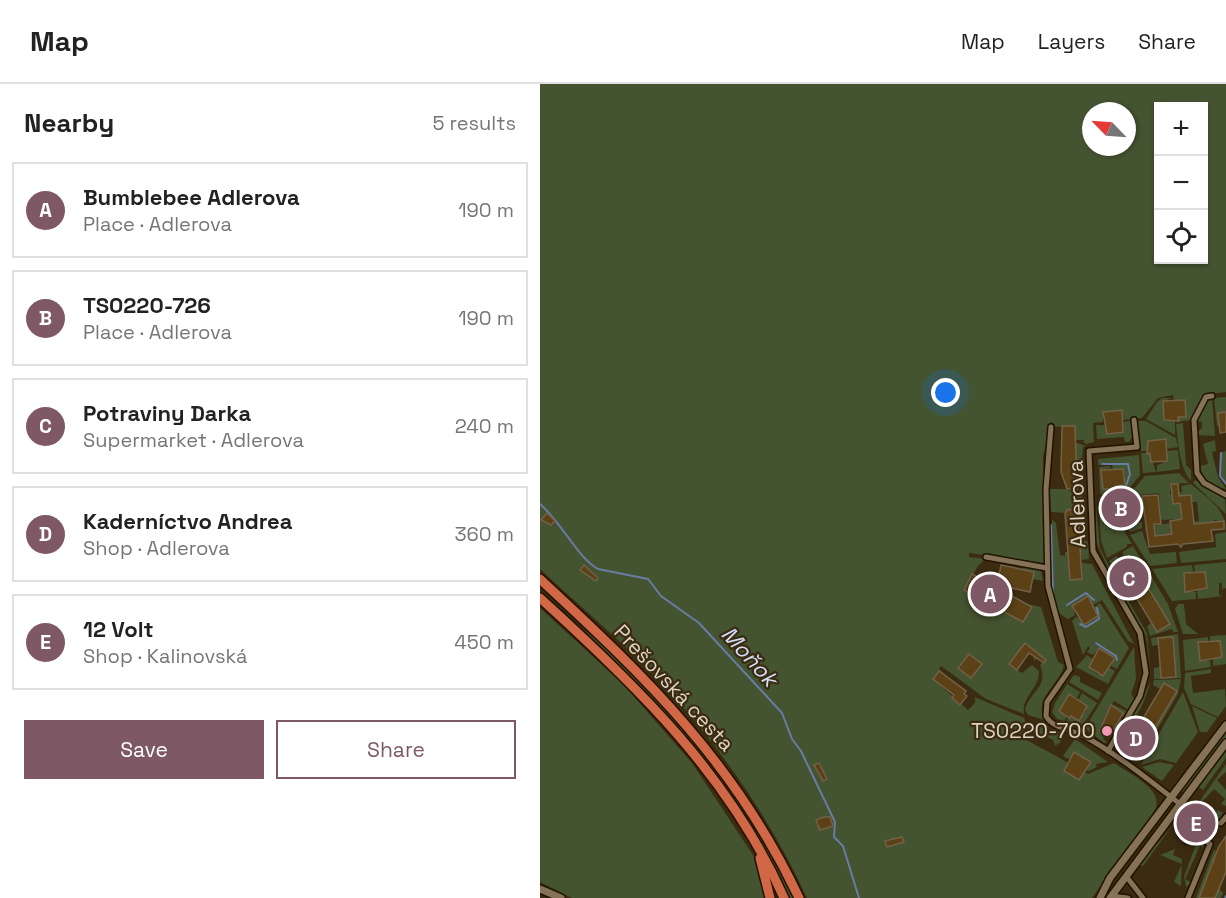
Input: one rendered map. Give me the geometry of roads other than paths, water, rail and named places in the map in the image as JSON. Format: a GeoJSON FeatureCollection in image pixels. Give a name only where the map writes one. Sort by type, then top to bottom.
{"type":"FeatureCollection","features":[{"type":"Feature","properties":{"kind":"highway","name":"Prešovská cesta"},"geometry":{"type":"LineString","coordinates":[[540,579],[648,680],[713,755],[768,837],[799,898]]}},
{"type":"Feature","properties":{"kind":"highway","name":"Prešovská cesta"},"geometry":{"type":"LineString","coordinates":[[540,598],[609,661],[669,723],[726,795],[754,839],[784,898]]}},
{"type":"Feature","properties":{"kind":"highway"},"geometry":{"type":"LineString","coordinates":[[754,839],[770,898]]}},
{"type":"Feature","properties":{"kind":"street"},"geometry":{"type":"LineString","coordinates":[[1212,396],[1206,397],[1194,420],[1196,468],[1201,481],[1226,495]]}},
{"type":"Feature","properties":{"kind":"street","name":"Adlerova"},"geometry":{"type":"LineString","coordinates":[[1108,751],[1140,696],[1146,673],[1140,633],[1102,568],[1092,545],[1089,451],[1137,447],[1134,420]]}},
{"type":"Feature","properties":{"kind":"street","name":"Adlerova"},"geometry":{"type":"LineString","coordinates":[[1051,427],[1047,460],[1049,596],[1064,638],[1070,669],[1047,702],[1046,716],[1053,724],[1079,734],[1108,751],[1180,804]]}},
{"type":"Feature","properties":{"kind":"street"},"geometry":{"type":"LineString","coordinates":[[986,557],[1047,568]]}},
{"type":"Feature","properties":{"kind":"street"},"geometry":{"type":"LineString","coordinates":[[1102,895],[1140,838],[1226,725]]}},
{"type":"Feature","properties":{"kind":"street"},"geometry":{"type":"LineString","coordinates":[[1128,898],[1111,897],[1226,743]]}},
{"type":"Feature","properties":{"kind":"street"},"geometry":{"type":"LineString","coordinates":[[1221,823],[1226,817]]}},
{"type":"Feature","properties":{"kind":"street"},"geometry":{"type":"LineString","coordinates":[[1187,842],[1201,837],[1210,844],[1188,898]]}},
{"type":"Feature","properties":{"kind":"street"},"geometry":{"type":"LineString","coordinates":[[1128,898],[1119,884],[1119,875],[1135,853],[1140,838]]}},
{"type":"Feature","properties":{"kind":"street"},"geometry":{"type":"LineString","coordinates":[[1126,876],[1143,898]]}},
{"type":"Feature","properties":{"kind":"street"},"geometry":{"type":"LineString","coordinates":[[1102,895],[1119,884],[1134,888]]}},
{"type":"Feature","properties":{"kind":"street"},"geometry":{"type":"LineString","coordinates":[[540,889],[561,898]]}},
{"type":"Feature","properties":{"kind":"waterway"},"geometry":{"type":"LineString","coordinates":[[1221,453],[1220,476],[1226,484]]}},
{"type":"Feature","properties":{"kind":"waterway"},"geometry":{"type":"LineString","coordinates":[[1102,464],[1128,464],[1130,474],[1126,486]]}},
{"type":"Feature","properties":{"kind":"waterway","name":"Moňok"},"geometry":{"type":"LineString","coordinates":[[540,504],[590,564],[598,569],[648,579],[661,596],[699,623],[782,713],[792,739],[801,751],[835,822],[834,837],[843,846],[859,898]]}},
{"type":"Feature","properties":{"kind":"waterway"},"geometry":{"type":"LineString","coordinates":[[1051,525],[1053,594]]}},
{"type":"Feature","properties":{"kind":"waterway"},"geometry":{"type":"LineString","coordinates":[[1067,605],[1086,593],[1094,600]]}},
{"type":"Feature","properties":{"kind":"waterway"},"geometry":{"type":"LineString","coordinates":[[1080,624],[1086,627],[1099,619],[1097,608]]}},
{"type":"Feature","properties":{"kind":"waterway"},"geometry":{"type":"LineString","coordinates":[[1096,643],[1116,656],[1117,660]]}},
{"type":"Feature","properties":{"kind":"place","name":"TS0220-726"},"geometry":{"type":"Point","coordinates":[1121,508]}},
{"type":"Feature","properties":{"kind":"place","name":"Potraviny Darka"},"geometry":{"type":"Point","coordinates":[1129,578]}},
{"type":"Feature","properties":{"kind":"place","name":"Bumblebee Adlerova"},"geometry":{"type":"Point","coordinates":[990,594]}},
{"type":"Feature","properties":{"kind":"place","name":"TS0220-700"},"geometry":{"type":"Point","coordinates":[1107,731]}},
{"type":"Feature","properties":{"kind":"place","name":"Kaderníctvo Andrea"},"geometry":{"type":"Point","coordinates":[1136,738]}},
{"type":"Feature","properties":{"kind":"place","name":"12 Volt"},"geometry":{"type":"Point","coordinates":[1196,823]}}]}
